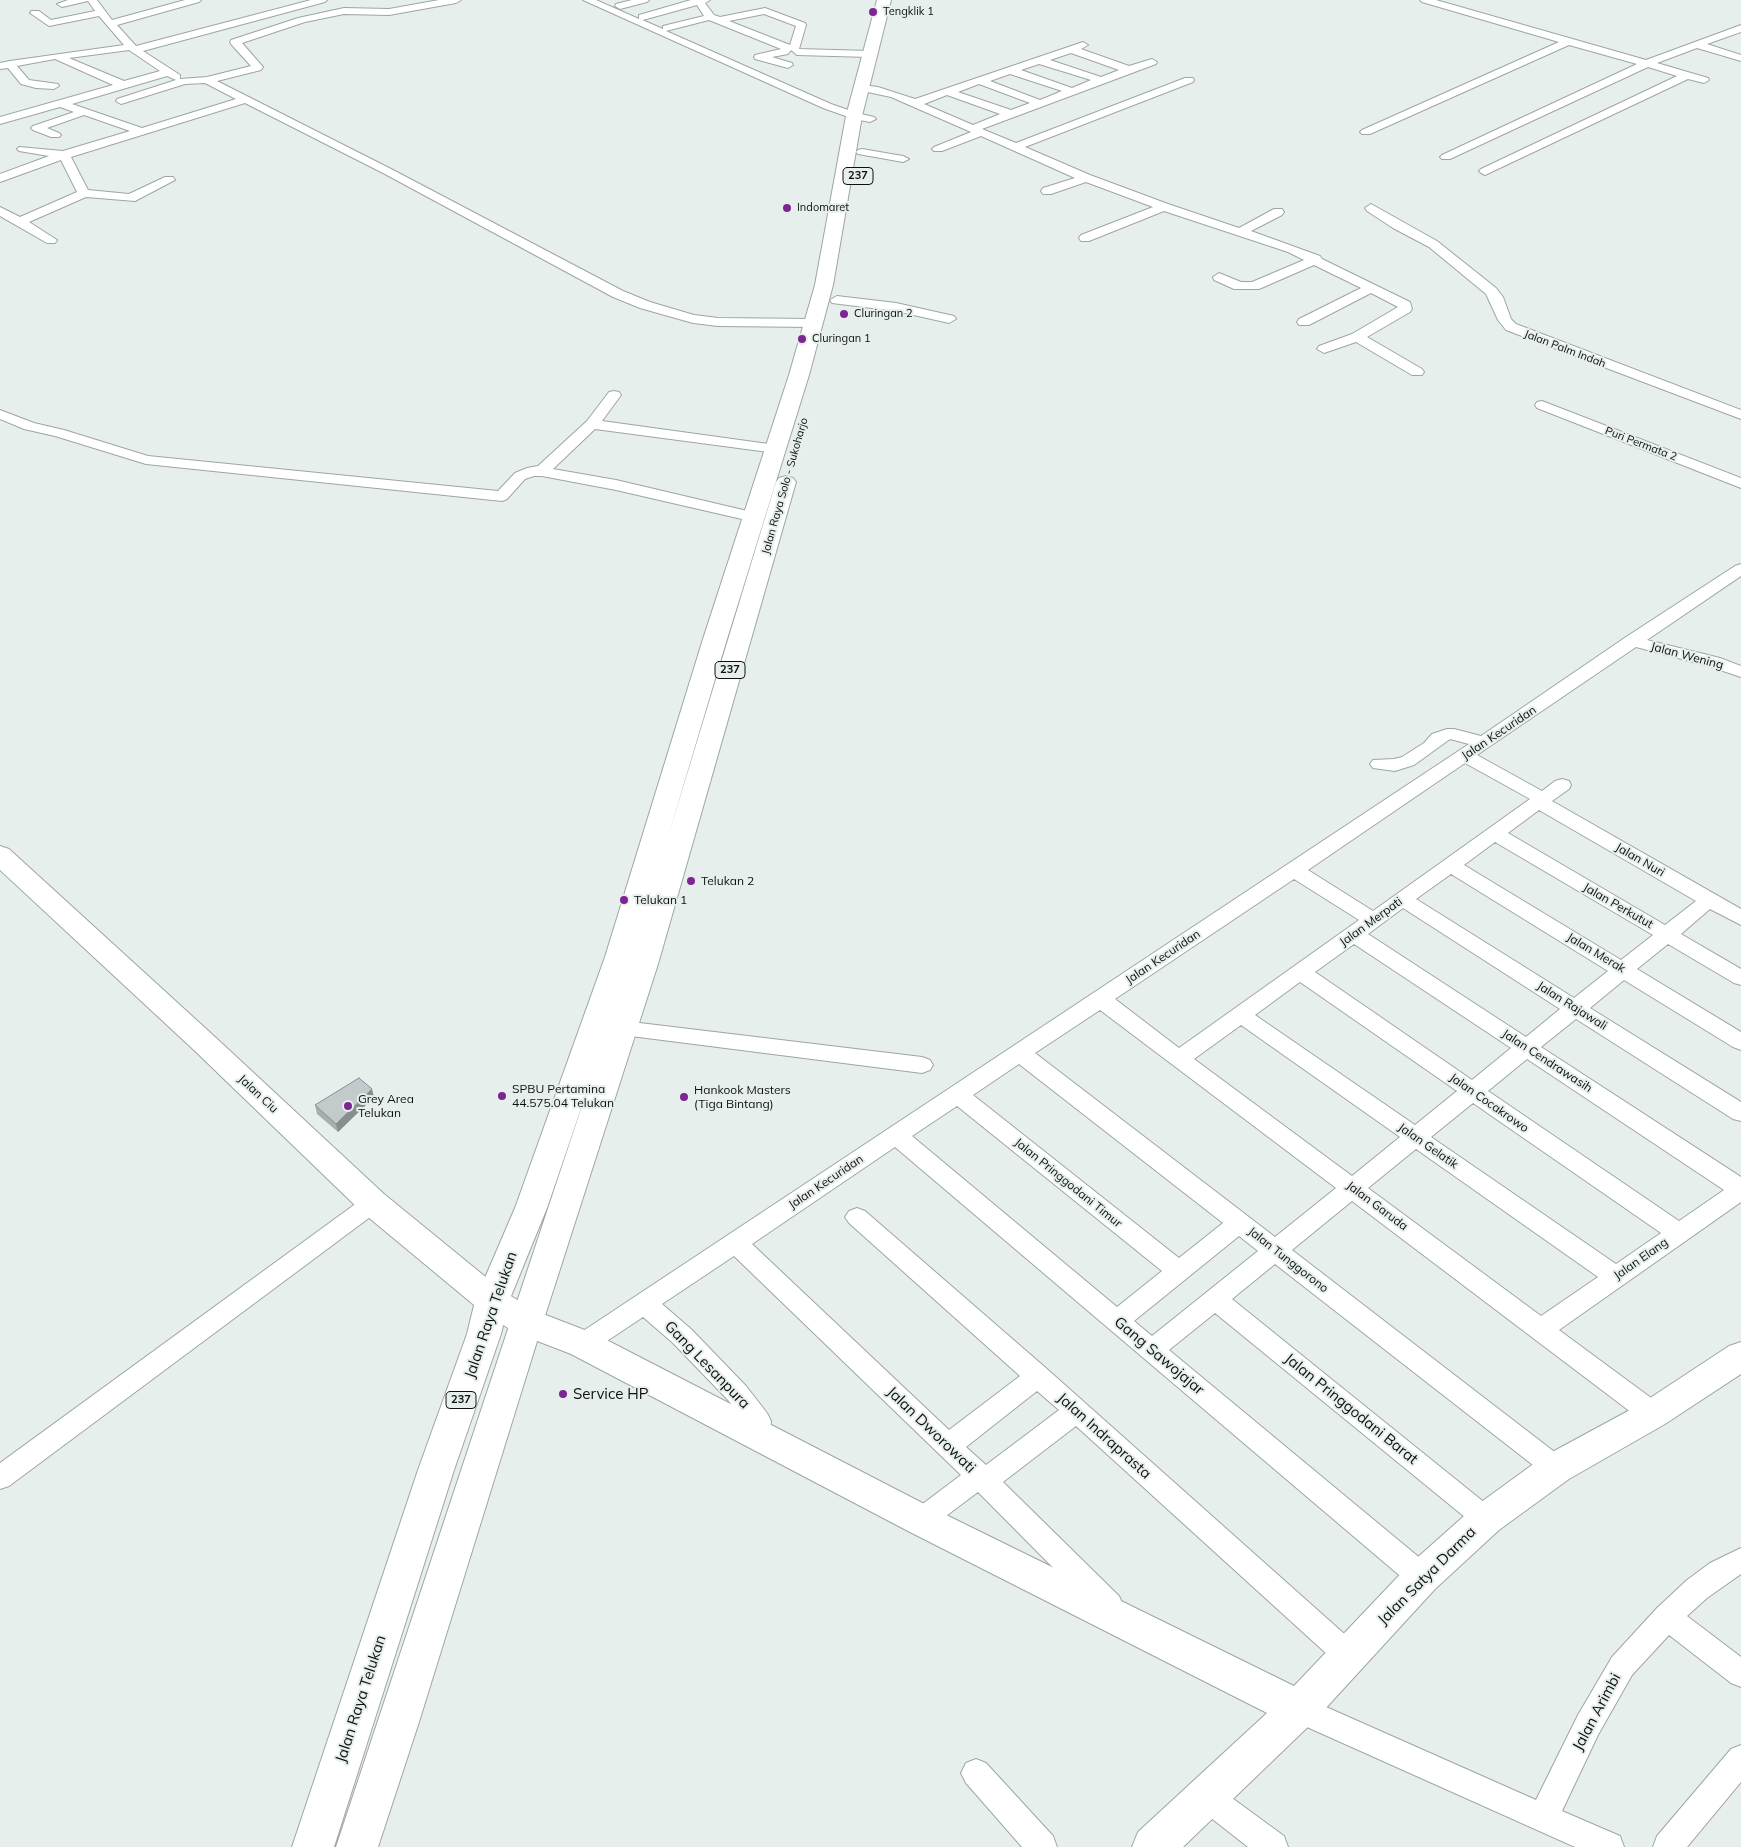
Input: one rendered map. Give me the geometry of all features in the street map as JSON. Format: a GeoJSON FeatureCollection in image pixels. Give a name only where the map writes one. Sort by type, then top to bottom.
{"type":"FeatureCollection","features":[{"type":"Feature","properties":{"kind":"main road","name":"Jalan Raya Solo - Sukoharjo"},"geometry":{"type":"LineString","coordinates":[[870,89],[870,52],[884,0]]}},
{"type":"Feature","properties":{"kind":"main road","name":"Jalan Raya Solo - Sukoharjo"},"geometry":{"type":"LineString","coordinates":[[631,961],[672,869],[814,353],[814,323],[862,118],[897,0]]}},
{"type":"Feature","properties":{"kind":"main road","name":"Jalan Raya Solo - Sukoharjo"},"geometry":{"type":"LineString","coordinates":[[853,211],[862,152],[862,118]]}},
{"type":"Feature","properties":{"kind":"main road"},"geometry":{"type":"LineString","coordinates":[[832,319],[838,293]]}},
{"type":"Feature","properties":{"kind":"main road","name":"Jalan Raya Solo - Sukoharjo"},"geometry":{"type":"LineString","coordinates":[[631,961],[645,867],[776,449],[808,375]]}},
{"type":"Feature","properties":{"kind":"main road","name":"Jalan Ciu"},"geometry":{"type":"LineString","coordinates":[[0,855],[206,1044],[373,1203],[492,1301],[526,1322],[582,1344],[921,1520],[1299,1710]]}},
{"type":"Feature","properties":{"kind":"main road"},"geometry":{"type":"LineString","coordinates":[[645,867],[672,869]]}},
{"type":"Feature","properties":{"kind":"main road","name":"237"},"geometry":{"type":"LineString","coordinates":[[357,1847],[623,1028],[631,961]]}},
{"type":"Feature","properties":{"kind":"main road","name":"Jalan Raya Telukan"},"geometry":{"type":"LineString","coordinates":[[313,1847],[436,1470],[484,1334],[492,1301],[631,961]]}},
{"type":"Feature","properties":{"kind":"main road","name":"Jalan Satya Darma"},"geometry":{"type":"LineString","coordinates":[[1153,1847],[1299,1710],[1422,1578],[1486,1518],[1556,1468],[1653,1414],[1741,1356]]}},
{"type":"Feature","properties":{"kind":"street"},"geometry":{"type":"LineString","coordinates":[[62,4],[84,0]]}},
{"type":"Feature","properties":{"kind":"street"},"geometry":{"type":"LineString","coordinates":[[92,0],[100,13],[132,48],[184,81]]}},
{"type":"Feature","properties":{"kind":"street"},"geometry":{"type":"LineString","coordinates":[[110,24],[179,2],[196,0]]}},
{"type":"Feature","properties":{"kind":"street"},"geometry":{"type":"LineString","coordinates":[[5,65],[56,56],[132,48],[322,0]]}},
{"type":"Feature","properties":{"kind":"street"},"geometry":{"type":"LineString","coordinates":[[235,42],[314,16],[344,11],[386,12],[456,0]]}},
{"type":"Feature","properties":{"kind":"street"},"geometry":{"type":"LineString","coordinates":[[588,0],[862,118]]}},
{"type":"Feature","properties":{"kind":"street"},"geometry":{"type":"LineString","coordinates":[[606,0],[740,60],[792,50],[870,52]]}},
{"type":"Feature","properties":{"kind":"street"},"geometry":{"type":"LineString","coordinates":[[620,6],[644,0]]}},
{"type":"Feature","properties":{"kind":"street"},"geometry":{"type":"LineString","coordinates":[[643,17],[700,0],[714,19],[792,50]]}},
{"type":"Feature","properties":{"kind":"street"},"geometry":{"type":"LineString","coordinates":[[1425,0],[1704,80]]}},
{"type":"Feature","properties":{"kind":"street"},"geometry":{"type":"LineString","coordinates":[[667,28],[766,11],[801,26],[792,50],[788,69],[759,57]]}},
{"type":"Feature","properties":{"kind":"street"},"geometry":{"type":"LineString","coordinates":[[35,13],[49,23],[100,13]]}},
{"type":"Feature","properties":{"kind":"street"},"geometry":{"type":"LineString","coordinates":[[121,101],[184,81],[207,80],[258,67],[235,42],[217,28]]}},
{"type":"Feature","properties":{"kind":"street"},"geometry":{"type":"LineString","coordinates":[[1446,157],[1648,63],[1741,28]]}},
{"type":"Feature","properties":{"kind":"street"},"geometry":{"type":"LineString","coordinates":[[1724,34],[1741,40]]}},
{"type":"Feature","properties":{"kind":"street"},"geometry":{"type":"LineString","coordinates":[[1366,132],[1570,41]]}},
{"type":"Feature","properties":{"kind":"street"},"geometry":{"type":"LineString","coordinates":[[915,103],[1090,42]]}},
{"type":"Feature","properties":{"kind":"street"},"geometry":{"type":"LineString","coordinates":[[1698,45],[1741,58]]}},
{"type":"Feature","properties":{"kind":"street"},"geometry":{"type":"LineString","coordinates":[[1071,49],[1129,70]]}},
{"type":"Feature","properties":{"kind":"street"},"geometry":{"type":"LineString","coordinates":[[56,56],[123,85]]}},
{"type":"Feature","properties":{"kind":"street"},"geometry":{"type":"LineString","coordinates":[[1039,60],[1101,80]]}},
{"type":"Feature","properties":{"kind":"street"},"geometry":{"type":"LineString","coordinates":[[938,149],[1010,114],[1152,62]]}},
{"type":"Feature","properties":{"kind":"street"},"geometry":{"type":"LineString","coordinates":[[5,65],[26,82],[36,85],[54,86]]}},
{"type":"Feature","properties":{"kind":"street"},"geometry":{"type":"LineString","coordinates":[[1010,70],[1072,91]]}},
{"type":"Feature","properties":{"kind":"street"},"geometry":{"type":"LineString","coordinates":[[0,121],[168,72]]}},
{"type":"Feature","properties":{"kind":"street"},"geometry":{"type":"LineString","coordinates":[[1485,172],[1687,75]]}},
{"type":"Feature","properties":{"kind":"street"},"geometry":{"type":"LineString","coordinates":[[207,80],[389,172],[618,294],[644,305],[679,316],[701,320],[814,323]]}},
{"type":"Feature","properties":{"kind":"street"},"geometry":{"type":"LineString","coordinates":[[1016,147],[1189,80]]}},
{"type":"Feature","properties":{"kind":"street"},"geometry":{"type":"LineString","coordinates":[[980,81],[1039,103]]}},
{"type":"Feature","properties":{"kind":"street"},"geometry":{"type":"LineString","coordinates":[[870,89],[915,103],[1086,178],[1164,207],[1242,231],[1316,260],[1405,305],[1405,309],[1357,337],[1324,349]]}},
{"type":"Feature","properties":{"kind":"street"},"geometry":{"type":"LineString","coordinates":[[948,92],[1010,114]]}},
{"type":"Feature","properties":{"kind":"street"},"geometry":{"type":"LineString","coordinates":[[0,178],[64,155],[244,100]]}},
{"type":"Feature","properties":{"kind":"street"},"geometry":{"type":"LineString","coordinates":[[62,104],[141,131]]}},
{"type":"Feature","properties":{"kind":"street"},"geometry":{"type":"LineString","coordinates":[[55,135],[37,128],[86,111]]}},
{"type":"Feature","properties":{"kind":"street"},"geometry":{"type":"LineString","coordinates":[[23,149],[64,155]]}},
{"type":"Feature","properties":{"kind":"street"},"geometry":{"type":"LineString","coordinates":[[862,152],[903,159]]}},
{"type":"Feature","properties":{"kind":"street"},"geometry":{"type":"LineString","coordinates":[[64,155],[84,193]]}},
{"type":"Feature","properties":{"kind":"street"},"geometry":{"type":"LineString","coordinates":[[1047,191],[1086,178]]}},
{"type":"Feature","properties":{"kind":"street"},"geometry":{"type":"LineString","coordinates":[[21,222],[84,193],[131,198],[169,180]]}},
{"type":"Feature","properties":{"kind":"street"},"geometry":{"type":"LineString","coordinates":[[1085,238],[1164,207]]}},
{"type":"Feature","properties":{"kind":"street","name":"Jalan Palm Indah"},"geometry":{"type":"LineString","coordinates":[[1370,208],[1396,225],[1433,244],[1491,291],[1496,297],[1505,320],[1511,328],[1741,415]]}},
{"type":"Feature","properties":{"kind":"street"},"geometry":{"type":"LineString","coordinates":[[1242,231],[1278,212]]}},
{"type":"Feature","properties":{"kind":"street"},"geometry":{"type":"LineString","coordinates":[[1,213],[21,222],[51,240]]}},
{"type":"Feature","properties":{"kind":"street"},"geometry":{"type":"LineString","coordinates":[[1220,278],[1244,287],[1254,286],[1316,260]]}},
{"type":"Feature","properties":{"kind":"street"},"geometry":{"type":"LineString","coordinates":[[1304,322],[1372,288]]}},
{"type":"Feature","properties":{"kind":"street"},"geometry":{"type":"LineString","coordinates":[[838,293],[949,319]]}},
{"type":"Feature","properties":{"kind":"street"},"geometry":{"type":"LineString","coordinates":[[1357,337],[1416,372]]}},
{"type":"Feature","properties":{"kind":"street"},"geometry":{"type":"LineString","coordinates":[[542,471],[592,424],[614,395]]}},
{"type":"Feature","properties":{"kind":"street","name":"Puri Permata 2"},"geometry":{"type":"LineString","coordinates":[[1542,405],[1741,483]]}},
{"type":"Feature","properties":{"kind":"street"},"geometry":{"type":"LineString","coordinates":[[0,414],[29,426],[59,432],[134,457],[158,461],[502,496],[520,476],[532,471],[542,471],[616,485],[755,517]]}},
{"type":"Feature","properties":{"kind":"street"},"geometry":{"type":"LineString","coordinates":[[592,424],[776,449]]}},
{"type":"Feature","properties":{"kind":"street","name":"Jalan Kecuridan"},"geometry":{"type":"LineString","coordinates":[[582,1344],[1465,756],[1632,641],[1741,569]]}},
{"type":"Feature","properties":{"kind":"street","name":"Jalan Wening"},"geometry":{"type":"LineString","coordinates":[[1632,641],[1714,662],[1741,672]]}},
{"type":"Feature","properties":{"kind":"street"},"geometry":{"type":"LineString","coordinates":[[1379,764],[1395,765],[1408,762],[1430,747],[1438,738],[1447,734],[1485,742]]}},
{"type":"Feature","properties":{"kind":"street","name":"Jalan Nuri"},"geometry":{"type":"LineString","coordinates":[[1465,756],[1741,918]]}},
{"type":"Feature","properties":{"kind":"street","name":"Jalan Merpati"},"geometry":{"type":"LineString","coordinates":[[1180,1058],[1562,785]]}},
{"type":"Feature","properties":{"kind":"street","name":"Jalan Perkutut"},"geometry":{"type":"LineString","coordinates":[[1494,834],[1741,978]]}},
{"type":"Feature","properties":{"kind":"street","name":"Jalan Merak"},"geometry":{"type":"LineString","coordinates":[[1450,865],[1741,1042]]}},
{"type":"Feature","properties":{"kind":"street"},"geometry":{"type":"LineString","coordinates":[[1294,870],[1373,920]]}},
{"type":"Feature","properties":{"kind":"street","name":"Jalan Rajawali"},"geometry":{"type":"LineString","coordinates":[[1402,899],[1741,1113]]}},
{"type":"Feature","properties":{"kind":"street"},"geometry":{"type":"LineString","coordinates":[[1152,1350],[1709,900]]}},
{"type":"Feature","properties":{"kind":"street","name":"Jalan Cendrawasih"},"geometry":{"type":"LineString","coordinates":[[1354,934],[1741,1190]]}},
{"type":"Feature","properties":{"kind":"street","name":"Jalan Cocakrowo"},"geometry":{"type":"LineString","coordinates":[[1300,972],[1678,1234]]}},
{"type":"Feature","properties":{"kind":"street","name":"Jalan Garuda"},"geometry":{"type":"LineString","coordinates":[[1100,999],[1653,1414]]}},
{"type":"Feature","properties":{"kind":"street","name":"Jalan Gelatik"},"geometry":{"type":"LineString","coordinates":[[1241,1015],[1616,1277]]}},
{"type":"Feature","properties":{"kind":"street"},"geometry":{"type":"LineString","coordinates":[[623,1028],[922,1065]]}},
{"type":"Feature","properties":{"kind":"street","name":"Jalan Tunggorono"},"geometry":{"type":"LineString","coordinates":[[1020,1053],[1556,1468]]}},
{"type":"Feature","properties":{"kind":"street","name":"Jalan Pringgodani Timur"},"geometry":{"type":"LineString","coordinates":[[957,1094],[1179,1271]]}},
{"type":"Feature","properties":{"kind":"street","name":"Gang Sawojajar"},"geometry":{"type":"LineString","coordinates":[[896,1135],[1422,1578]]}},
{"type":"Feature","properties":{"kind":"street","name":"Jalan Elang"},"geometry":{"type":"LineString","coordinates":[[1541,1329],[1741,1190]]}},
{"type":"Feature","properties":{"kind":"street"},"geometry":{"type":"LineString","coordinates":[[0,1478],[373,1203]]}},
{"type":"Feature","properties":{"kind":"street","name":"Jalan Indraprasta"},"geometry":{"type":"LineString","coordinates":[[857,1217],[1038,1376],[1349,1656]]}},
{"type":"Feature","properties":{"kind":"street"},"geometry":{"type":"LineString","coordinates":[[1118,1321],[1240,1222]]}},
{"type":"Feature","properties":{"kind":"street","name":"Jalan Dworowati"},"geometry":{"type":"LineString","coordinates":[[735,1242],[982,1478],[1124,1621]]}},
{"type":"Feature","properties":{"kind":"street","name":"Jalan Pringgodani Barat"},"geometry":{"type":"LineString","coordinates":[[1215,1299],[1486,1518]]}},
{"type":"Feature","properties":{"kind":"street","name":"Gang Lesanpura"},"geometry":{"type":"LineString","coordinates":[[644,1303],[682,1336],[737,1392],[758,1421],[757,1435]]}},
{"type":"Feature","properties":{"kind":"street"},"geometry":{"type":"LineString","coordinates":[[948,1446],[1038,1376]]}},
{"type":"Feature","properties":{"kind":"street"},"geometry":{"type":"LineString","coordinates":[[921,1520],[1077,1411]]}},
{"type":"Feature","properties":{"kind":"street","name":"Jalan Arimbi"},"geometry":{"type":"LineString","coordinates":[[1543,1818],[1588,1725],[1622,1666],[1667,1617],[1697,1589],[1720,1572],[1741,1560]]}},
{"type":"Feature","properties":{"kind":"street"},"geometry":{"type":"LineString","coordinates":[[1667,1617],[1741,1674]]}},
{"type":"Feature","properties":{"kind":"street"},"geometry":{"type":"LineString","coordinates":[[1299,1710],[1603,1846]]}},
{"type":"Feature","properties":{"kind":"street"},"geometry":{"type":"LineString","coordinates":[[1668,1847],[1741,1759]]}},
{"type":"Feature","properties":{"kind":"street"},"geometry":{"type":"LineString","coordinates":[[976,1773],[1042,1847]]}},
{"type":"Feature","properties":{"kind":"street"},"geometry":{"type":"LineString","coordinates":[[1208,1797],[1273,1847]]}},
{"type":"Feature","properties":{"kind":"building"},"geometry":{"type":"Polygon","coordinates":[[[359,1078],[372,1089],[336,1124],[315,1105],[359,1078]]]}},
{"type":"Feature","properties":{"kind":"place","name":"Tengklik 1"},"geometry":{"type":"Point","coordinates":[873,12]}},
{"type":"Feature","properties":{"kind":"place","name":"Indomaret"},"geometry":{"type":"Point","coordinates":[787,208]}},
{"type":"Feature","properties":{"kind":"place","name":"Cluringan 2"},"geometry":{"type":"Point","coordinates":[844,314]}},
{"type":"Feature","properties":{"kind":"place","name":"Cluringan 1"},"geometry":{"type":"Point","coordinates":[802,339]}},
{"type":"Feature","properties":{"kind":"place","name":"Telukan 2"},"geometry":{"type":"Point","coordinates":[691,881]}},
{"type":"Feature","properties":{"kind":"place","name":"Telukan 1"},"geometry":{"type":"Point","coordinates":[624,900]}},
{"type":"Feature","properties":{"kind":"place","name":"SPBU Pertamina 44.575.04 Telukan"},"geometry":{"type":"Point","coordinates":[502,1096]}},
{"type":"Feature","properties":{"kind":"place","name":"Hankook Masters (Tiga Bintang)"},"geometry":{"type":"Point","coordinates":[684,1097]}},
{"type":"Feature","properties":{"kind":"place","name":"Grey Area Telukan"},"geometry":{"type":"Point","coordinates":[348,1106]}},
{"type":"Feature","properties":{"kind":"place","name":"Service HP"},"geometry":{"type":"Point","coordinates":[563,1394]}}]}
